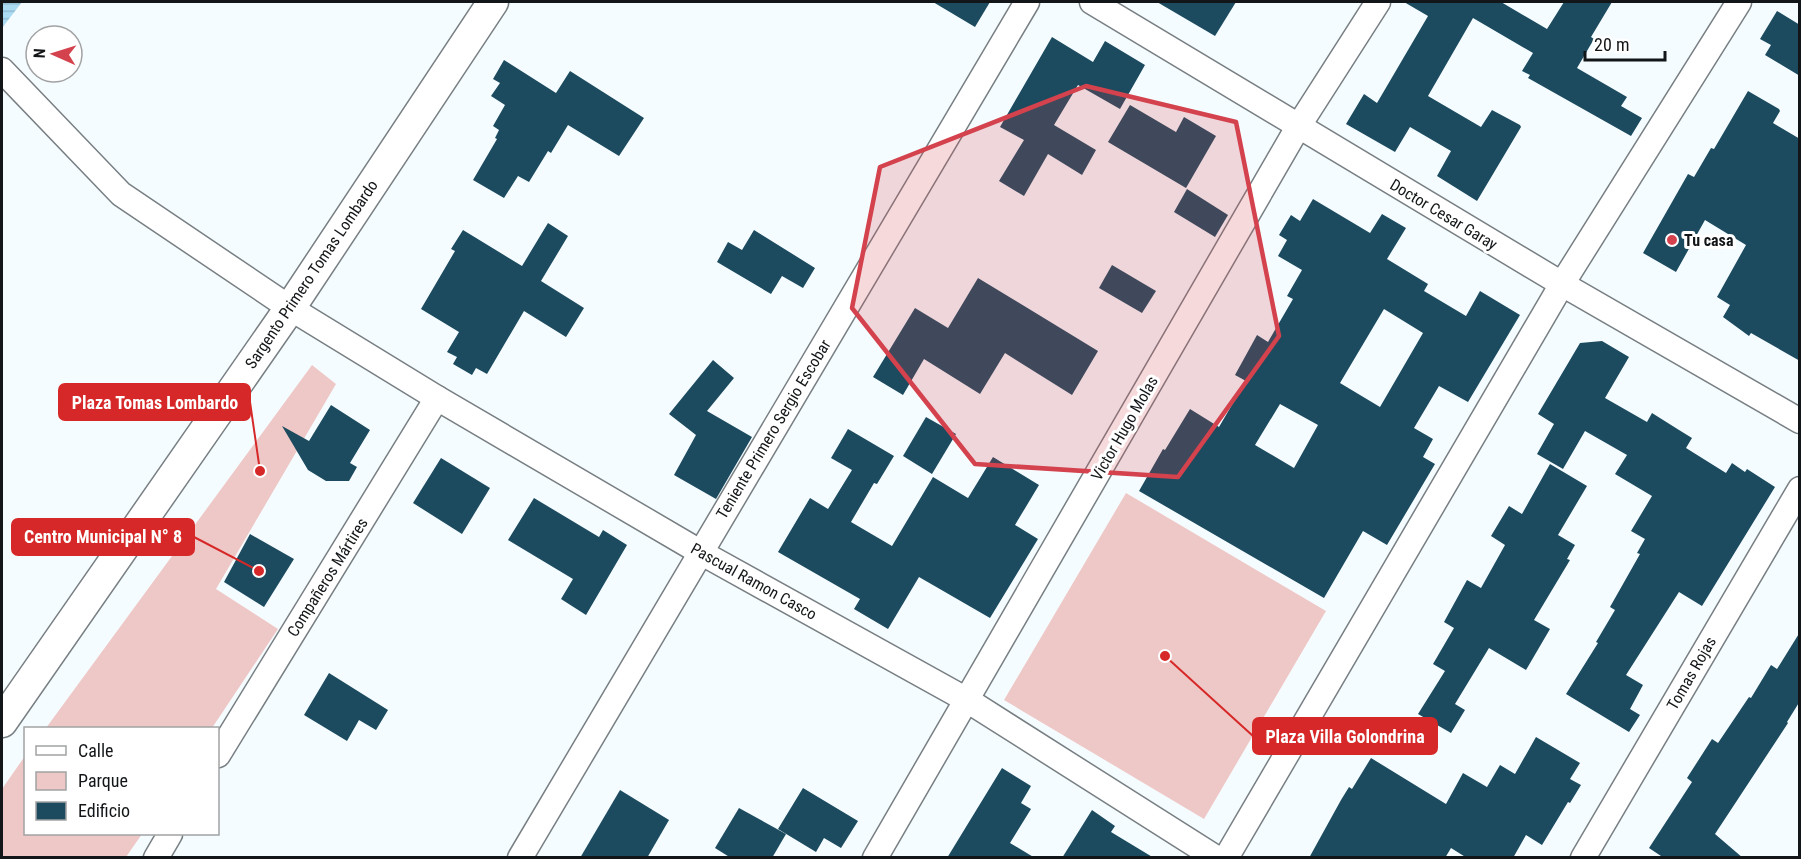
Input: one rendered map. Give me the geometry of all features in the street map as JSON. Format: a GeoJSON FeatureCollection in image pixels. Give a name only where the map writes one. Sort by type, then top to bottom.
{"type":"FeatureCollection","features":[{"type":"Feature","properties":{"kind":"street","name":"Sargento Primero Tomas Lombardo"},"geometry":{"type":"LineString","coordinates":[[2,722],[290,308],[493,2]]}},
{"type":"Feature","properties":{"kind":"street","name":"Teniente Primero Sergio Escobar"},"geometry":{"type":"LineString","coordinates":[[520,858],[1027,2]]}},
{"type":"Feature","properties":{"kind":"street","name":"Doctor Cesar Garay"},"geometry":{"type":"LineString","coordinates":[[1092,2],[1562,284],[1800,421]]}},
{"type":"Feature","properties":{"kind":"street","name":"Victor Hugo Molas"},"geometry":{"type":"LineString","coordinates":[[875,858],[1298,127],[1378,2]]}},
{"type":"Feature","properties":{"kind":"street"},"geometry":{"type":"LineString","coordinates":[[1226,858],[1562,284],[1739,2]]}},
{"type":"Feature","properties":{"kind":"street","name":"Pascual Ramon Casco"},"geometry":{"type":"LineString","coordinates":[[2,70],[121,194],[290,308],[436,398],[700,552],[967,700],[1216,858]]}},
{"type":"Feature","properties":{"kind":"street","name":"Compañeros Mártires"},"geometry":{"type":"LineString","coordinates":[[219,753],[436,398]]}},
{"type":"Feature","properties":{"kind":"street","name":"Tomas Rojas"},"geometry":{"type":"LineString","coordinates":[[1583,858],[1800,489]]}},
{"type":"Feature","properties":{"kind":"street"},"geometry":{"type":"LineString","coordinates":[[156,858],[169,835]]}},
{"type":"Feature","properties":{"kind":"highlighted area"},"geometry":{"type":"Polygon","coordinates":[[[1086,86],[1236,122],[1279,336],[1178,477],[975,464],[852,308],[880,167],[1086,86]]]}},
{"type":"Feature","properties":{"kind":"green space"},"geometry":{"type":"Polygon","coordinates":[[[312,365],[336,384],[216,589],[278,629],[213,727],[47,727],[312,365]]]}},
{"type":"Feature","properties":{"kind":"green space"},"geometry":{"type":"Polygon","coordinates":[[[1126,493],[1326,611],[1204,819],[1004,700],[1126,493]]]}},
{"type":"Feature","properties":{"kind":"green space"},"geometry":{"type":"Polygon","coordinates":[[[24,757],[24,835],[141,835],[126,857],[2,857],[2,789],[24,757]]]}},
{"type":"Feature","properties":{"kind":"water"},"geometry":{"type":"Polygon","coordinates":[[[2,2],[22,2],[2,28],[2,2]]]}},
{"type":"Feature","properties":{"kind":"building"},"geometry":{"type":"Polygon","coordinates":[[[933,2],[990,2],[975,27],[933,2]]]}},
{"type":"Feature","properties":{"kind":"building"},"geometry":{"type":"Polygon","coordinates":[[[1157,2],[1236,2],[1215,36],[1157,2]]]}},
{"type":"Feature","properties":{"kind":"building"},"geometry":{"type":"Polygon","coordinates":[[[1404,2],[1501,2],[1547,29],[1564,2],[1612,2],[1591,37],[1594,39],[1577,68],[1627,97],[1621,106],[1642,118],[1631,136],[1528,78],[1530,75],[1522,71],[1533,53],[1473,18],[1428,96],[1481,127],[1492,110],[1521,127],[1477,201],[1437,176],[1451,151],[1410,127],[1395,152],[1346,124],[1364,94],[1377,103],[1428,16],[1404,2]]]}},
{"type":"Feature","properties":{"kind":"building"},"geometry":{"type":"Polygon","coordinates":[[[1777,11],[1800,25],[1800,76],[1765,55],[1771,45],[1760,39],[1777,11]]]}},
{"type":"Feature","properties":{"kind":"building"},"geometry":{"type":"Polygon","coordinates":[[[1052,37],[1093,62],[1105,41],[1145,65],[1120,109],[1078,85],[1054,125],[1096,150],[1082,175],[1048,154],[1024,196],[999,181],[1024,140],[1000,127],[1052,37]]]}},
{"type":"Feature","properties":{"kind":"building"},"geometry":{"type":"Polygon","coordinates":[[[504,60],[556,93],[570,71],[644,118],[619,156],[568,125],[551,153],[548,151],[529,182],[518,176],[504,198],[473,180],[497,139],[495,138],[499,130],[493,126],[505,105],[491,96],[500,83],[493,79],[504,60]]]}},
{"type":"Feature","properties":{"kind":"building"},"geometry":{"type":"Polygon","coordinates":[[[1748,91],[1779,109],[1773,123],[1800,139],[1800,361],[1751,333],[1749,336],[1723,317],[1730,305],[1717,297],[1746,245],[1705,220],[1676,272],[1643,253],[1688,174],[1694,177],[1711,148],[1714,149],[1748,91]]]}},
{"type":"Feature","properties":{"kind":"building"},"geometry":{"type":"Polygon","coordinates":[[[1130,105],[1176,132],[1184,117],[1216,136],[1186,188],[1108,142],[1130,105]]]}},
{"type":"Feature","properties":{"kind":"building"},"geometry":{"type":"Polygon","coordinates":[[[1187,189],[1228,215],[1215,237],[1174,212],[1187,189]]]}},
{"type":"Feature","properties":{"kind":"building"},"geometry":{"type":"Polygon","coordinates":[[[1313,199],[1370,233],[1382,214],[1406,228],[1387,259],[1428,284],[1424,291],[1466,316],[1480,291],[1520,315],[1468,402],[1439,386],[1414,428],[1433,439],[1423,457],[1435,464],[1387,545],[1363,531],[1324,598],[1139,491],[1163,449],[1165,450],[1190,409],[1219,427],[1246,381],[1235,375],[1257,335],[1268,342],[1293,299],[1287,296],[1302,270],[1278,256],[1287,240],[1279,235],[1291,215],[1300,221],[1313,199]],[[1384,309],[1340,383],[1380,407],[1423,333],[1384,309]],[[1280,404],[1255,445],[1294,468],[1318,425],[1280,404]]]}},
{"type":"Feature","properties":{"kind":"building"},"geometry":{"type":"Polygon","coordinates":[[[548,223],[568,236],[541,281],[584,308],[566,337],[524,311],[487,374],[476,368],[472,375],[453,364],[457,357],[447,352],[459,332],[421,309],[455,251],[451,249],[463,230],[522,266],[548,223]]]}},
{"type":"Feature","properties":{"kind":"building"},"geometry":{"type":"Polygon","coordinates":[[[754,230],[815,268],[803,288],[782,276],[771,294],[717,262],[728,242],[742,250],[754,230]]]}},
{"type":"Feature","properties":{"kind":"building"},"geometry":{"type":"Polygon","coordinates":[[[1112,265],[1156,291],[1142,313],[1099,288],[1112,265]]]}},
{"type":"Feature","properties":{"kind":"building"},"geometry":{"type":"Polygon","coordinates":[[[978,278],[1098,351],[1072,395],[1005,353],[980,394],[924,359],[903,395],[873,377],[915,308],[948,328],[978,278]]]}},
{"type":"Feature","properties":{"kind":"building"},"geometry":{"type":"Polygon","coordinates":[[[1602,341],[1629,357],[1605,398],[1647,422],[1652,413],[1692,438],[1686,448],[1726,473],[1732,463],[1745,472],[1747,469],[1775,487],[1702,606],[1679,592],[1626,675],[1643,685],[1630,709],[1640,715],[1629,732],[1566,694],[1598,643],[1596,642],[1615,610],[1610,607],[1640,554],[1637,553],[1645,539],[1631,531],[1652,496],[1615,474],[1627,455],[1585,431],[1563,469],[1537,454],[1554,424],[1538,414],[1580,343],[1602,341]]]}},
{"type":"Feature","properties":{"kind":"building"},"geometry":{"type":"Polygon","coordinates":[[[713,360],[734,378],[707,411],[752,437],[716,499],[674,475],[696,435],[669,414],[713,360]]]}},
{"type":"Feature","properties":{"kind":"building"},"geometry":{"type":"Polygon","coordinates":[[[331,405],[370,430],[350,463],[357,467],[349,481],[326,481],[308,470],[282,426],[309,441],[331,405]]]}},
{"type":"Feature","properties":{"kind":"building"},"geometry":{"type":"Polygon","coordinates":[[[926,417],[956,434],[932,474],[903,456],[926,417]]]}},
{"type":"Feature","properties":{"kind":"building"},"geometry":{"type":"Polygon","coordinates":[[[848,429],[894,456],[877,484],[874,483],[851,522],[892,546],[933,477],[968,498],[993,457],[1039,485],[1015,525],[1038,539],[990,618],[919,577],[888,629],[854,609],[860,599],[778,552],[810,498],[828,509],[852,470],[831,458],[848,429]]]}},
{"type":"Feature","properties":{"kind":"building"},"geometry":{"type":"Polygon","coordinates":[[[441,458],[490,488],[462,534],[413,503],[441,458]]]}},
{"type":"Feature","properties":{"kind":"building"},"geometry":{"type":"Polygon","coordinates":[[[1550,464],[1587,486],[1558,535],[1575,545],[1567,559],[1570,560],[1534,620],[1550,629],[1526,670],[1489,648],[1455,704],[1465,710],[1451,733],[1418,714],[1445,671],[1433,664],[1454,628],[1444,622],[1467,580],[1481,588],[1505,545],[1491,536],[1509,506],[1522,514],[1550,464]]]}},
{"type":"Feature","properties":{"kind":"building"},"geometry":{"type":"Polygon","coordinates":[[[534,498],[599,537],[603,530],[627,545],[586,615],[561,599],[573,579],[508,540],[534,498]]]}},
{"type":"Feature","properties":{"kind":"building"},"geometry":{"type":"Polygon","coordinates":[[[250,534],[294,559],[264,607],[224,582],[250,534]]]}},
{"type":"Feature","properties":{"kind":"building"},"geometry":{"type":"Polygon","coordinates":[[[1800,632],[1800,701],[1715,834],[1743,858],[1664,858],[1649,848],[1692,782],[1687,778],[1712,739],[1718,743],[1749,697],[1751,698],[1771,665],[1777,669],[1800,632]]]}},
{"type":"Feature","properties":{"kind":"building"},"geometry":{"type":"Polygon","coordinates":[[[329,673],[388,710],[376,730],[359,720],[347,741],[304,715],[329,673]]]}},
{"type":"Feature","properties":{"kind":"building"},"geometry":{"type":"Polygon","coordinates":[[[1536,737],[1580,763],[1570,779],[1581,785],[1542,845],[1526,835],[1513,858],[1467,858],[1451,848],[1445,858],[1309,858],[1349,787],[1352,789],[1371,758],[1446,804],[1463,773],[1487,787],[1500,765],[1515,774],[1536,737]]]}},
{"type":"Feature","properties":{"kind":"building"},"geometry":{"type":"Polygon","coordinates":[[[1002,768],[1031,786],[1021,803],[1031,809],[1010,843],[1035,858],[947,858],[1002,768]]]}},
{"type":"Feature","properties":{"kind":"building"},"geometry":{"type":"Polygon","coordinates":[[[803,788],[858,821],[841,848],[824,838],[816,852],[778,829],[803,788]]]}},
{"type":"Feature","properties":{"kind":"building"},"geometry":{"type":"Polygon","coordinates":[[[620,790],[669,820],[647,858],[580,858],[620,790]]]}},
{"type":"Feature","properties":{"kind":"building"},"geometry":{"type":"Polygon","coordinates":[[[739,808],[786,834],[772,858],[731,858],[715,848],[739,808]]]}},
{"type":"Feature","properties":{"kind":"building"},"geometry":{"type":"Polygon","coordinates":[[[1092,810],[1115,826],[1111,832],[1154,858],[1062,858],[1092,810]]]}},
{"type":"Feature","properties":{"kind":"place","name":"Tu casa"},"geometry":{"type":"Point","coordinates":[1672,240]}},
{"type":"Feature","properties":{"kind":"place","name":"Plaza Tomas Lombardo"},"geometry":{"type":"Point","coordinates":[260,471]}},
{"type":"Feature","properties":{"kind":"place","name":"Centro Municipal N° 8"},"geometry":{"type":"Point","coordinates":[259,571]}},
{"type":"Feature","properties":{"kind":"place","name":"Plaza Villa Golondrina"},"geometry":{"type":"Point","coordinates":[1165,656]}}]}
